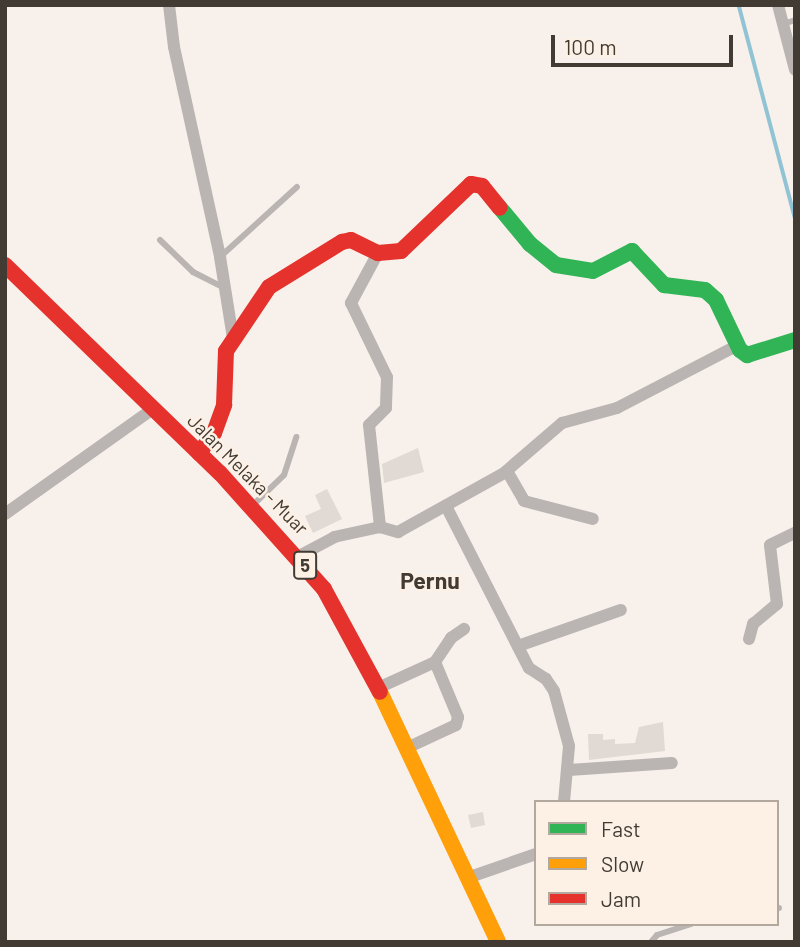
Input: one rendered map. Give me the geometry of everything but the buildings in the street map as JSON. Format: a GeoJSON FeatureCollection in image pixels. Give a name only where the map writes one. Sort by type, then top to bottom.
{"type":"FeatureCollection","features":[{"type":"Feature","properties":{"kind":"main road"},"geometry":{"type":"LineString","coordinates":[[199,453],[214,433],[224,405],[226,351],[281,276],[342,242],[351,240],[378,253],[401,251],[471,184],[477,183],[530,244],[556,265],[593,271],[632,251],[664,285],[705,290],[716,300],[738,345],[747,355],[795,340]]}},
{"type":"Feature","properties":{"kind":"main road","name":"Jalan Melaka - Muar"},"geometry":{"type":"LineString","coordinates":[[5,265],[153,410],[257,502],[306,550],[324,589],[379,688],[494,941]]}},
{"type":"Feature","properties":{"kind":"street"},"geometry":{"type":"LineString","coordinates":[[169,5],[173,47],[220,257],[233,338]]}},
{"type":"Feature","properties":{"kind":"street"},"geometry":{"type":"LineString","coordinates":[[778,5],[789,22],[795,70]]}},
{"type":"Feature","properties":{"kind":"street"},"geometry":{"type":"LineString","coordinates":[[378,253],[351,303],[387,377],[386,408],[369,425],[380,527]]}},
{"type":"Feature","properties":{"kind":"street"},"geometry":{"type":"LineString","coordinates":[[306,550],[380,527],[398,532],[447,508],[507,471],[562,423],[617,408],[738,345]]}},
{"type":"Feature","properties":{"kind":"street"},"geometry":{"type":"LineString","coordinates":[[5,514],[153,410]]}},
{"type":"Feature","properties":{"kind":"street"},"geometry":{"type":"LineString","coordinates":[[507,471],[524,501],[593,519]]}},
{"type":"Feature","properties":{"kind":"street"},"geometry":{"type":"LineString","coordinates":[[447,508],[528,668],[546,679],[554,691],[569,747],[564,800]]}},
{"type":"Feature","properties":{"kind":"street"},"geometry":{"type":"LineString","coordinates":[[749,639],[753,624],[777,604],[770,545],[795,533]]}},
{"type":"Feature","properties":{"kind":"street"},"geometry":{"type":"LineString","coordinates":[[518,646],[621,610]]}},
{"type":"Feature","properties":{"kind":"street"},"geometry":{"type":"LineString","coordinates":[[379,688],[435,662],[451,638],[464,629]]}},
{"type":"Feature","properties":{"kind":"street"},"geometry":{"type":"LineString","coordinates":[[407,748],[456,724],[458,717],[435,662]]}},
{"type":"Feature","properties":{"kind":"street"},"geometry":{"type":"LineString","coordinates":[[569,770],[673,762]]}},
{"type":"Feature","properties":{"kind":"street"},"geometry":{"type":"LineString","coordinates":[[467,878],[534,855]]}},
{"type":"Feature","properties":{"kind":"lane"},"geometry":{"type":"LineString","coordinates":[[220,257],[296,187]]}},
{"type":"Feature","properties":{"kind":"lane"},"geometry":{"type":"LineString","coordinates":[[160,240],[183,264],[223,286]]}},
{"type":"Feature","properties":{"kind":"lane"},"geometry":{"type":"LineString","coordinates":[[257,502],[285,475],[296,437]]}},
{"type":"Feature","properties":{"kind":"lane"},"geometry":{"type":"LineString","coordinates":[[651,942],[657,935],[685,926]]}},
{"type":"Feature","properties":{"kind":"waterway"},"geometry":{"type":"LineString","coordinates":[[739,5],[795,217]]}},
{"type":"Feature","properties":{"kind":"traffic: fast"},"geometry":{"type":"LineString","coordinates":[[500,208],[530,244],[556,265],[593,271],[632,251],[664,285],[705,290],[716,300],[740,350],[747,355],[795,340]]}},
{"type":"Feature","properties":{"kind":"traffic: slow"},"geometry":{"type":"LineString","coordinates":[[380,692],[498,942]]}},
{"type":"Feature","properties":{"kind":"traffic: jam"},"geometry":{"type":"LineString","coordinates":[[199,453],[214,433],[224,405],[226,351],[269,287],[342,242],[351,240],[378,253],[401,251],[471,184],[482,186],[500,208]]}},
{"type":"Feature","properties":{"kind":"traffic: jam"},"geometry":{"type":"LineString","coordinates":[[5,265],[220,473],[324,589],[380,692]]}},
{"type":"Feature","properties":{"kind":"district","name":"Pernu"},"geometry":{"type":"Point","coordinates":[430,580]}}]}
